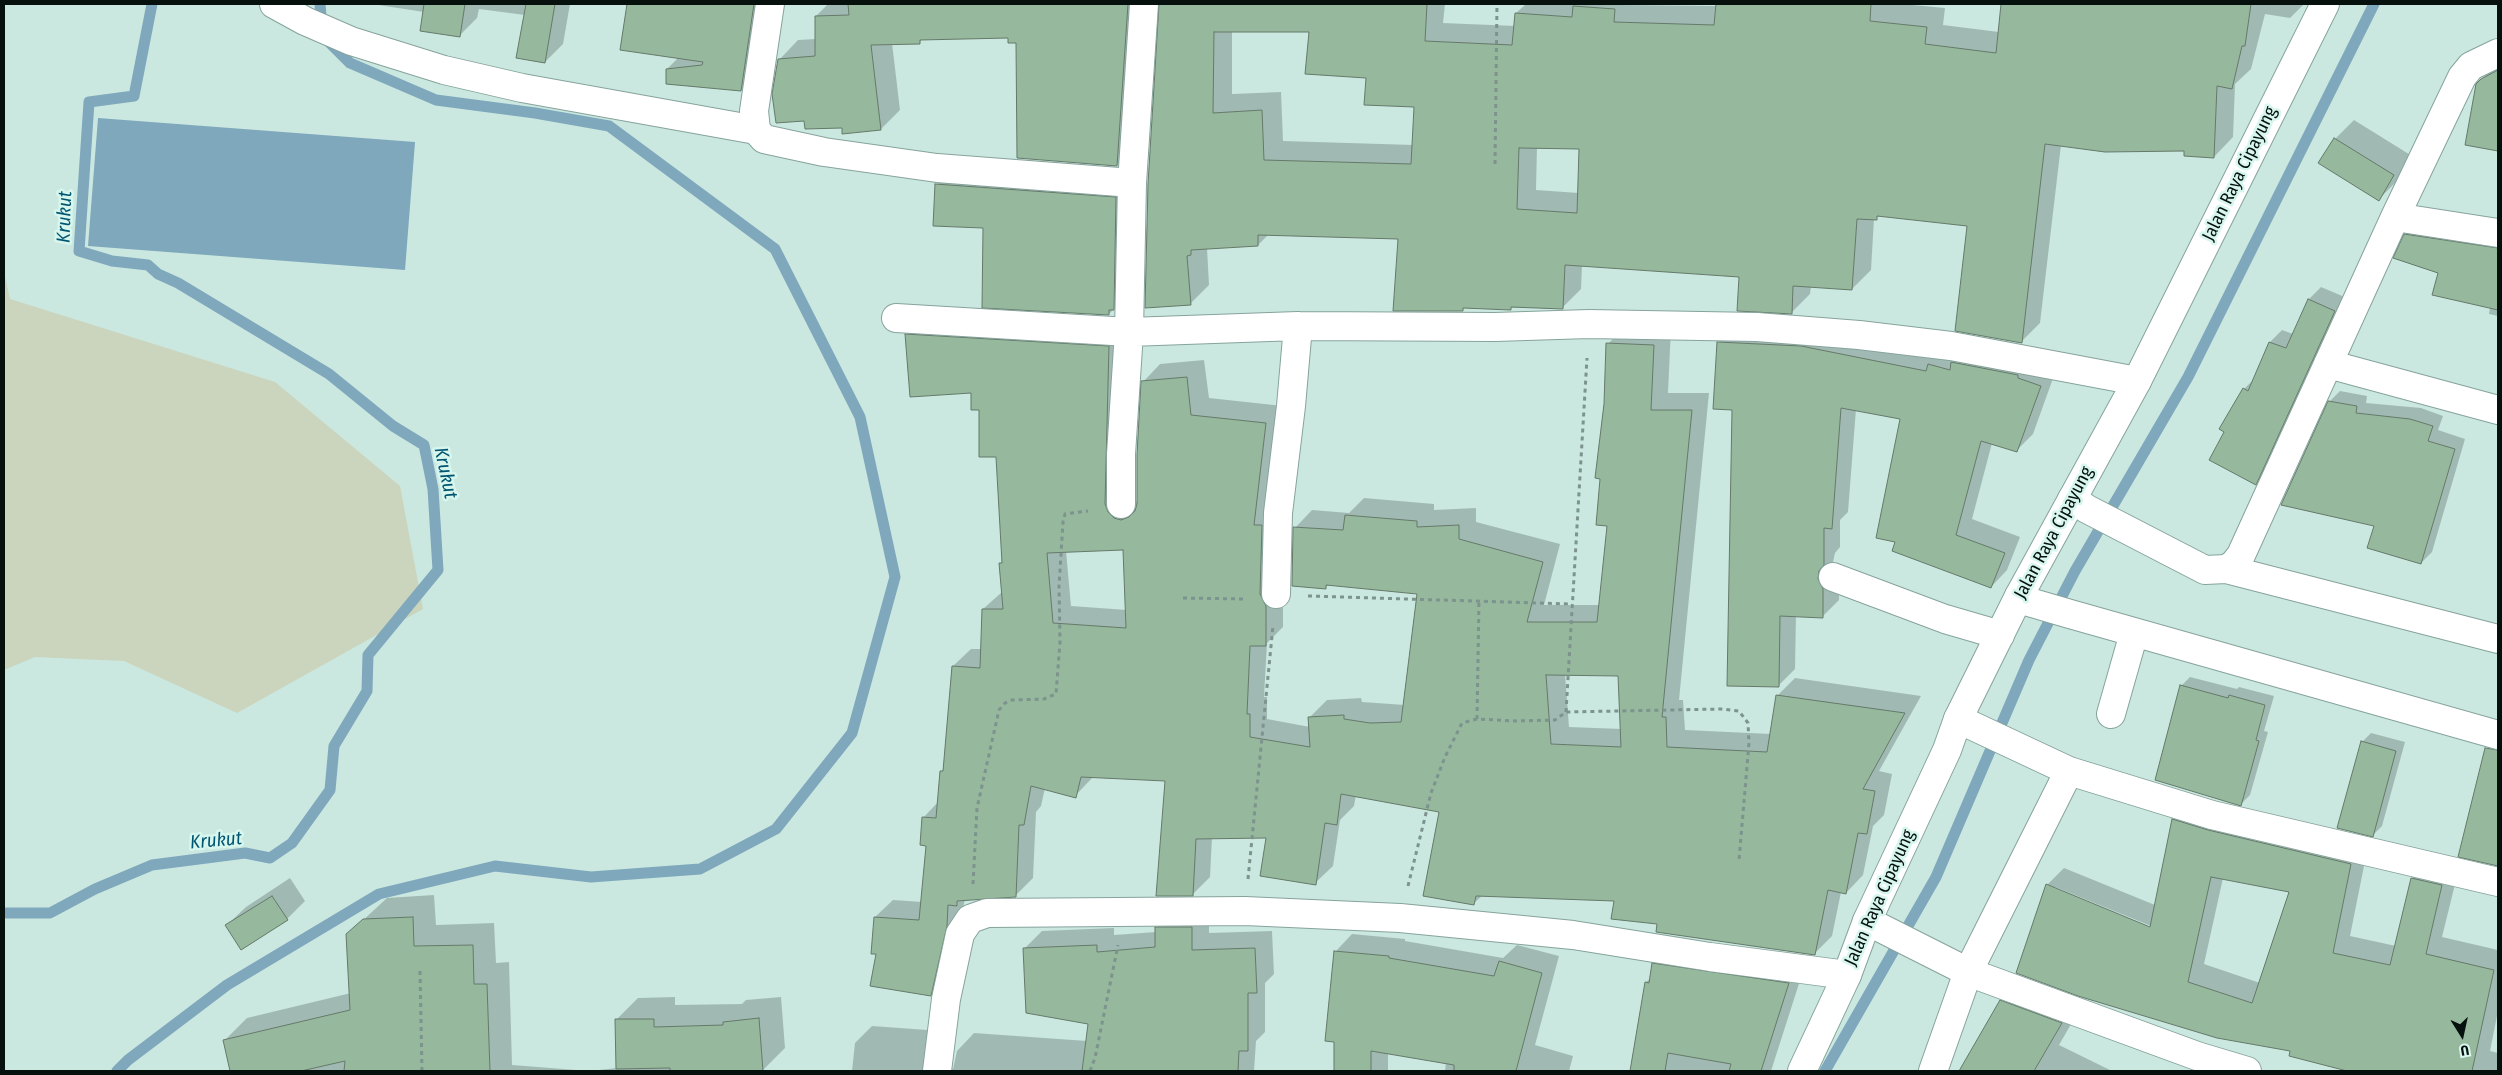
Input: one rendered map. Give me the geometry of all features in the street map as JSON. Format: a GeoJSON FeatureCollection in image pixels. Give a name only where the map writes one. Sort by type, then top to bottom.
{"type":"FeatureCollection","features":[{"type":"Feature","properties":{"kind":"street"},"geometry":{"type":"LineString","coordinates":[[274,4],[305,21],[351,40],[444,70],[522,88],[756,130]]}},
{"type":"Feature","properties":{"kind":"street"},"geometry":{"type":"LineString","coordinates":[[770,4],[754,111],[756,130],[764,139],[824,152],[937,168],[1132,183]]}},
{"type":"Feature","properties":{"kind":"street"},"geometry":{"type":"LineString","coordinates":[[1121,504],[1121,454],[1129,332],[1132,183],[1144,4]]}},
{"type":"Feature","properties":{"kind":"street","name":"Jalan Raya Cipayung"},"geometry":{"type":"LineString","coordinates":[[1802,1071],[2000,635],[2024,599],[2079,504],[2137,381],[2325,4]]}},
{"type":"Feature","properties":{"kind":"street"},"geometry":{"type":"LineString","coordinates":[[2226,569],[2242,555],[2395,217],[2462,77],[2472,66],[2495,57]]}},
{"type":"Feature","properties":{"kind":"street"},"geometry":{"type":"LineString","coordinates":[[2395,217],[2498,234]]}},
{"type":"Feature","properties":{"kind":"street"},"geometry":{"type":"LineString","coordinates":[[896,318],[1129,332],[1298,326],[1589,324],[1757,327],[1859,335],[1951,346],[2137,381]]}},
{"type":"Feature","properties":{"kind":"street"},"geometry":{"type":"LineString","coordinates":[[1276,594],[1278,513],[1292,406],[1298,326]]}},
{"type":"Feature","properties":{"kind":"street"},"geometry":{"type":"LineString","coordinates":[[2328,364],[2498,410]]}},
{"type":"Feature","properties":{"kind":"street"},"geometry":{"type":"LineString","coordinates":[[2079,504],[2205,570],[2226,569],[2498,639]]}},
{"type":"Feature","properties":{"kind":"street"},"geometry":{"type":"LineString","coordinates":[[1833,577],[1945,619],[2000,635]]}},
{"type":"Feature","properties":{"kind":"street"},"geometry":{"type":"LineString","coordinates":[[2024,599],[2134,633],[2498,736]]}},
{"type":"Feature","properties":{"kind":"street"},"geometry":{"type":"LineString","coordinates":[[2111,714],[2134,633]]}},
{"type":"Feature","properties":{"kind":"street"},"geometry":{"type":"LineString","coordinates":[[1960,720],[2033,752],[2069,771],[2212,815],[2498,882]]}},
{"type":"Feature","properties":{"kind":"street"},"geometry":{"type":"LineString","coordinates":[[1933,1071],[1958,967],[2069,771]]}},
{"type":"Feature","properties":{"kind":"street"},"geometry":{"type":"LineString","coordinates":[[937,1071],[946,998],[960,934],[970,919],[987,913],[1020,911],[1124,913],[1245,911],[1400,918],[1573,935],[1710,957],[1846,975]]}},
{"type":"Feature","properties":{"kind":"street"},"geometry":{"type":"LineString","coordinates":[[1870,922],[1958,967],[2197,1056],[2247,1071]]}},
{"type":"Feature","properties":{"kind":"path"},"geometry":{"type":"LineString","coordinates":[[1495,164],[1497,4]]}},
{"type":"Feature","properties":{"kind":"path"},"geometry":{"type":"LineString","coordinates":[[1566,712],[1589,324]]}},
{"type":"Feature","properties":{"kind":"path"},"geometry":{"type":"LineString","coordinates":[[970,919],[977,808],[999,710],[1005,703],[1012,700],[1044,699],[1056,694],[1060,642],[1059,586],[1065,514],[1071,511],[1107,510],[1121,504]]}},
{"type":"Feature","properties":{"kind":"path"},"geometry":{"type":"LineString","coordinates":[[1183,598],[1259,600],[1276,594],[1572,604]]}},
{"type":"Feature","properties":{"kind":"path"},"geometry":{"type":"LineString","coordinates":[[1245,911],[1276,594]]}},
{"type":"Feature","properties":{"kind":"path"},"geometry":{"type":"LineString","coordinates":[[1477,719],[1479,600]]}},
{"type":"Feature","properties":{"kind":"path"},"geometry":{"type":"LineString","coordinates":[[1400,918],[1432,793],[1444,757],[1462,723],[1477,719],[1555,720],[1566,712],[1722,709],[1739,711],[1748,723],[1749,743],[1739,860]]}},
{"type":"Feature","properties":{"kind":"path"},"geometry":{"type":"LineString","coordinates":[[1090,1071],[1095,1058],[1124,913]]}},
{"type":"Feature","properties":{"kind":"path"},"geometry":{"type":"LineString","coordinates":[[420,971],[422,1071]]}},
{"type":"Feature","properties":{"kind":"green space"},"geometry":{"type":"Polygon","coordinates":[[[4,272],[10,299],[275,382],[400,486],[423,609],[237,713],[124,661],[35,657],[4,670],[4,272]]]}},
{"type":"Feature","properties":{"kind":"water"},"geometry":{"type":"Polygon","coordinates":[[[98,118],[415,142],[405,270],[88,246],[98,118]]]}},
{"type":"Feature","properties":{"kind":"building"},"geometry":{"type":"Polygon","coordinates":[[[424,4],[465,4],[460,37],[420,31],[424,4]]]}},
{"type":"Feature","properties":{"kind":"building"},"geometry":{"type":"Polygon","coordinates":[[[526,4],[555,4],[545,63],[516,58],[526,4]]]}},
{"type":"Feature","properties":{"kind":"building"},"geometry":{"type":"Polygon","coordinates":[[[627,4],[754,4],[741,91],[666,84],[666,69],[702,65],[703,62],[620,50],[627,4]]]}},
{"type":"Feature","properties":{"kind":"building"},"geometry":{"type":"Polygon","coordinates":[[[848,4],[1128,4],[1117,166],[1017,158],[1016,43],[1008,43],[1008,38],[920,40],[920,44],[871,45],[881,130],[842,134],[842,128],[805,129],[804,121],[776,123],[772,94],[778,59],[815,56],[815,16],[849,15],[848,4]]]}},
{"type":"Feature","properties":{"kind":"building"},"geometry":{"type":"Polygon","coordinates":[[[1159,4],[1427,4],[1425,41],[1512,45],[1515,13],[1572,17],[1573,6],[1615,9],[1614,22],[1714,25],[1716,4],[1871,4],[1870,21],[1927,27],[1925,44],[1996,53],[2001,4],[2251,4],[2245,46],[2242,46],[2232,89],[2217,86],[2214,158],[2184,156],[2184,151],[2105,152],[2045,144],[2022,343],[1955,331],[1967,226],[1877,216],[1877,220],[1857,219],[1852,290],[1793,286],[1792,314],[1737,311],[1739,277],[1565,265],[1563,309],[1511,307],[1511,310],[1463,308],[1463,311],[1393,311],[1398,239],[1258,235],[1258,246],[1191,250],[1191,255],[1187,256],[1191,305],[1145,308],[1148,184],[1159,4]],[[1214,32],[1213,113],[1262,110],[1264,160],[1411,164],[1414,107],[1364,105],[1366,78],[1305,74],[1309,32],[1214,32]],[[1519,148],[1517,209],[1577,213],[1579,149],[1519,148]]]}},
{"type":"Feature","properties":{"kind":"building"},"geometry":{"type":"Polygon","coordinates":[[[2498,70],[2498,151],[2465,145],[2476,84],[2481,79],[2498,70]]]}},
{"type":"Feature","properties":{"kind":"building"},"geometry":{"type":"Polygon","coordinates":[[[2334,138],[2394,175],[2379,201],[2318,163],[2334,138]]]}},
{"type":"Feature","properties":{"kind":"building"},"geometry":{"type":"Polygon","coordinates":[[[935,184],[1116,197],[1114,310],[1109,310],[1109,315],[982,308],[983,228],[933,226],[935,184]]]}},
{"type":"Feature","properties":{"kind":"building"},"geometry":{"type":"Polygon","coordinates":[[[2404,234],[2498,248],[2498,310],[2432,295],[2438,273],[2393,258],[2404,234]]]}},
{"type":"Feature","properties":{"kind":"building"},"geometry":{"type":"Polygon","coordinates":[[[2308,299],[2335,311],[2256,485],[2209,460],[2224,432],[2219,429],[2243,388],[2248,391],[2269,342],[2286,348],[2308,299]]]}},
{"type":"Feature","properties":{"kind":"building"},"geometry":{"type":"Polygon","coordinates":[[[905,334],[1109,346],[1105,504],[1108,512],[1114,518],[1121,520],[1129,517],[1135,511],[1137,504],[1137,455],[1141,381],[1187,377],[1191,415],[1266,423],[1254,525],[1262,525],[1260,594],[1266,606],[1266,646],[1250,646],[1247,714],[1250,714],[1250,737],[1310,747],[1308,717],[1344,715],[1344,719],[1370,723],[1401,722],[1417,594],[1326,585],[1326,589],[1292,586],[1293,527],[1343,530],[1345,515],[1417,521],[1417,527],[1459,525],[1459,539],[1543,562],[1527,622],[1597,622],[1607,526],[1596,525],[1600,479],[1595,478],[1604,404],[1606,343],[1654,345],[1651,410],[1692,410],[1662,717],[1666,717],[1667,747],[1767,752],[1776,695],[1905,713],[1863,789],[1875,791],[1867,834],[1858,833],[1846,894],[1828,890],[1815,955],[1656,932],[1657,924],[1611,919],[1614,901],[1476,896],[1474,905],[1423,896],[1439,812],[1341,794],[1337,825],[1325,823],[1316,885],[1260,876],[1266,838],[1196,839],[1193,896],[1156,896],[1165,781],[1081,777],[1076,798],[1031,786],[1024,825],[1019,825],[1016,897],[957,901],[957,906],[948,905],[947,926],[931,996],[870,986],[876,954],[871,954],[874,917],[919,920],[926,846],[920,845],[922,817],[936,818],[940,771],[943,771],[952,666],[980,668],[982,609],[1003,609],[999,563],[1002,563],[996,457],[979,457],[979,410],[971,410],[971,393],[910,397],[905,334]],[[1123,550],[1047,553],[1053,623],[1126,628],[1123,550]],[[1546,675],[1551,744],[1621,747],[1618,676],[1546,675]]]}},
{"type":"Feature","properties":{"kind":"building"},"geometry":{"type":"Polygon","coordinates":[[[1717,342],[1801,346],[1926,371],[1928,364],[1950,370],[1951,362],[2018,375],[2018,378],[2041,386],[2017,452],[1981,441],[1956,535],[2005,553],[1991,588],[1892,551],[1895,542],[1876,538],[1900,419],[1841,408],[1832,529],[1824,528],[1824,565],[1819,571],[1818,579],[1823,589],[1823,618],[1780,616],[1779,687],[1727,686],[1732,410],[1713,409],[1717,342]]]}},
{"type":"Feature","properties":{"kind":"building"},"geometry":{"type":"Polygon","coordinates":[[[2328,401],[2357,406],[2356,413],[2410,419],[2433,426],[2428,441],[2455,449],[2421,564],[2367,548],[2374,526],[2281,505],[2328,401]]]}},
{"type":"Feature","properties":{"kind":"building"},"geometry":{"type":"Polygon","coordinates":[[[2180,685],[2228,698],[2229,695],[2265,705],[2256,740],[2259,741],[2241,806],[2155,780],[2180,685]]]}},
{"type":"Feature","properties":{"kind":"building"},"geometry":{"type":"Polygon","coordinates":[[[2361,741],[2396,751],[2373,837],[2337,828],[2361,741]]]}},
{"type":"Feature","properties":{"kind":"building"},"geometry":{"type":"Polygon","coordinates":[[[2485,748],[2498,750],[2498,866],[2458,857],[2485,748]]]}},
{"type":"Feature","properties":{"kind":"building"},"geometry":{"type":"Polygon","coordinates":[[[2172,819],[2208,830],[2351,864],[2333,953],[2390,965],[2411,878],[2442,885],[2426,954],[2494,970],[2472,1071],[2347,1071],[2289,1056],[2290,1051],[2217,1038],[2078,996],[2016,973],[2046,884],[2150,927],[2172,819]],[[2211,877],[2188,982],[2252,1003],[2289,892],[2211,877]]]}},
{"type":"Feature","properties":{"kind":"building"},"geometry":{"type":"Polygon","coordinates":[[[272,896],[288,920],[241,950],[225,925],[272,896]]]}},
{"type":"Feature","properties":{"kind":"building"},"geometry":{"type":"Polygon","coordinates":[[[413,917],[414,946],[473,945],[474,984],[487,984],[490,1071],[344,1071],[345,1061],[301,1071],[230,1071],[223,1040],[350,1010],[346,934],[363,919],[413,917]]]}},
{"type":"Feature","properties":{"kind":"building"},"geometry":{"type":"Polygon","coordinates":[[[1155,927],[1192,927],[1192,950],[1255,948],[1257,993],[1248,993],[1248,1051],[1239,1051],[1238,1071],[1082,1071],[1088,1024],[1026,1013],[1023,948],[1097,945],[1097,952],[1155,947],[1155,927]]]}},
{"type":"Feature","properties":{"kind":"building"},"geometry":{"type":"Polygon","coordinates":[[[1334,951],[1389,956],[1389,958],[1494,976],[1499,961],[1542,973],[1516,1071],[1454,1071],[1454,1065],[1371,1051],[1371,1071],[1334,1071],[1334,1042],[1325,1041],[1334,951]]]}},
{"type":"Feature","properties":{"kind":"building"},"geometry":{"type":"Polygon","coordinates":[[[1652,963],[1789,983],[1761,1071],[1729,1071],[1731,1064],[1668,1053],[1665,1071],[1630,1071],[1645,982],[1649,983],[1652,963]]]}},
{"type":"Feature","properties":{"kind":"building"},"geometry":{"type":"Polygon","coordinates":[[[2000,1000],[2062,1023],[2034,1071],[1959,1071],[2000,1000]]]}},
{"type":"Feature","properties":{"kind":"building"},"geometry":{"type":"Polygon","coordinates":[[[759,1018],[763,1071],[670,1071],[670,1068],[616,1069],[615,1019],[654,1019],[654,1027],[723,1025],[723,1022],[759,1018]]]}},
{"type":"Feature","properties":{"kind":"waterway","name":"Krukut"},"geometry":{"type":"LineString","coordinates":[[4,913],[50,913],[95,889],[152,865],[245,853],[270,858],[292,843],[330,790],[334,746],[367,691],[368,655],[438,570],[433,489],[424,445],[393,426],[329,374],[178,283],[158,274],[148,265],[112,261],[79,251],[89,102],[134,96],[152,4]]}},
{"type":"Feature","properties":{"kind":"waterway"},"geometry":{"type":"LineString","coordinates":[[320,4],[322,27]]}},
{"type":"Feature","properties":{"kind":"waterway"},"geometry":{"type":"LineString","coordinates":[[1825,1071],[1936,877],[2029,660],[2075,571],[2188,377],[2374,4]]}},
{"type":"Feature","properties":{"kind":"waterway"},"geometry":{"type":"LineString","coordinates":[[117,1071],[128,1060],[227,985],[379,894],[495,866],[591,877],[700,869],[776,829],[852,733],[895,577],[860,417],[775,249],[609,126],[535,113],[436,100],[350,63],[328,41]]}}]}
